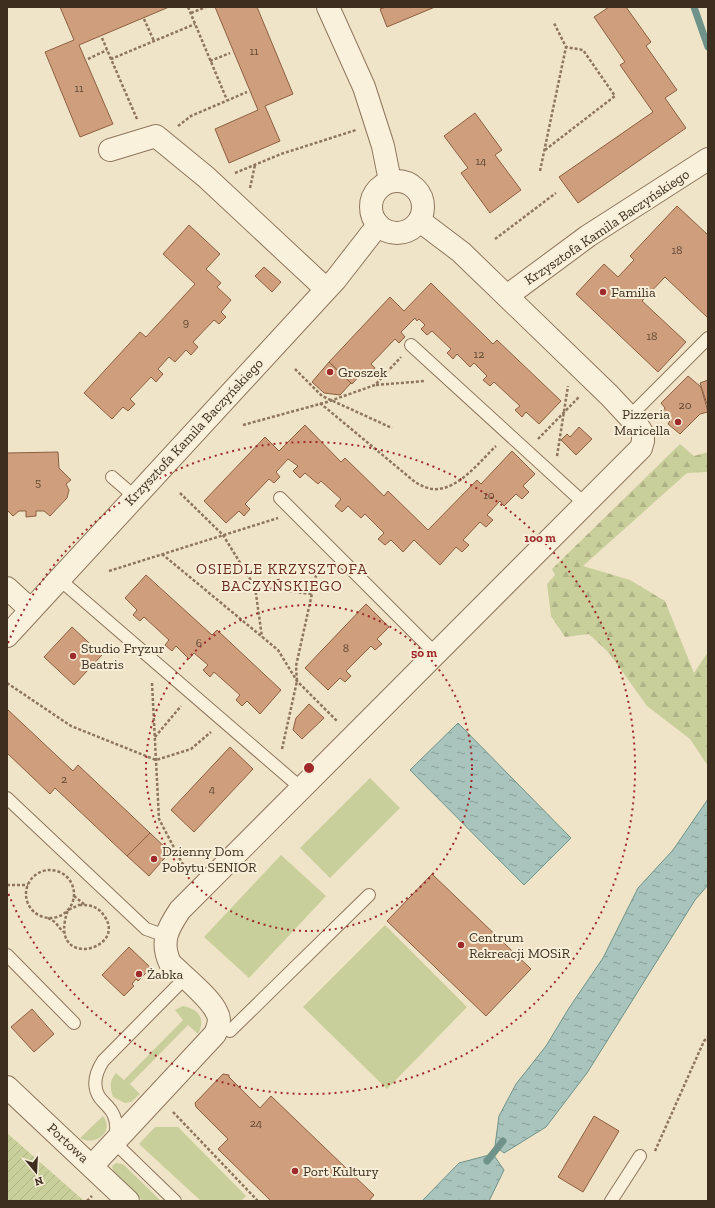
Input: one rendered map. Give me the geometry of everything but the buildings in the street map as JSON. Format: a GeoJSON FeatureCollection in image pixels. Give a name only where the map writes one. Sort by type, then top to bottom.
{"type":"FeatureCollection","features":[{"type":"Feature","properties":{"kind":"street"},"geometry":{"type":"LineString","coordinates":[[328,7],[364,87],[383,146],[390,181]]}},
{"type":"Feature","properties":{"kind":"street"},"geometry":{"type":"LineString","coordinates":[[110,150],[155,141],[206,177],[326,289]]}},
{"type":"Feature","properties":{"kind":"street","name":"Krzysztofa Kamila Baczyńskiego"},"geometry":{"type":"LineString","coordinates":[[507,296],[588,236],[708,159]]}},
{"type":"Feature","properties":{"kind":"street"},"geometry":{"type":"LineString","coordinates":[[399,180],[409,183],[417,190],[421,197],[423,207],[420,221],[413,228],[404,232],[393,233],[378,225],[371,214],[371,204],[374,194],[381,186],[390,181],[399,180]]}},
{"type":"Feature","properties":{"kind":"street"},"geometry":{"type":"LineString","coordinates":[[92,1166],[215,1034],[219,1024],[218,1014],[211,1004],[170,963],[166,954],[166,931],[180,910],[641,448],[643,434],[633,422],[461,252],[420,221]]}},
{"type":"Feature","properties":{"kind":"street","name":"Krzysztofa Kamila Baczyńskiego"},"geometry":{"type":"LineString","coordinates":[[7,636],[326,289],[378,225]]}},
{"type":"Feature","properties":{"kind":"street"},"geometry":{"type":"LineString","coordinates":[[7,588],[31,610]]}},
{"type":"Feature","properties":{"kind":"street","name":"Portowa"},"geometry":{"type":"LineString","coordinates":[[7,1087],[128,1201]]}},
{"type":"Feature","properties":{"kind":"lane"},"geometry":{"type":"LineString","coordinates":[[633,422],[708,338]]}},
{"type":"Feature","properties":{"kind":"lane"},"geometry":{"type":"LineString","coordinates":[[412,345],[585,504]]}},
{"type":"Feature","properties":{"kind":"lane"},"geometry":{"type":"LineString","coordinates":[[112,477],[134,497]]}},
{"type":"Feature","properties":{"kind":"lane"},"geometry":{"type":"LineString","coordinates":[[280,498],[436,654]]}},
{"type":"Feature","properties":{"kind":"lane"},"geometry":{"type":"LineString","coordinates":[[59,579],[301,788]]}},
{"type":"Feature","properties":{"kind":"lane"},"geometry":{"type":"LineString","coordinates":[[7,798],[146,929],[166,936]]}},
{"type":"Feature","properties":{"kind":"lane"},"geometry":{"type":"LineString","coordinates":[[230,1031],[369,895]]}},
{"type":"Feature","properties":{"kind":"lane"},"geometry":{"type":"LineString","coordinates":[[7,955],[74,1023]]}},
{"type":"Feature","properties":{"kind":"lane"},"geometry":{"type":"LineString","coordinates":[[175,1201],[114,1142],[117,1132],[115,1118],[112,1111],[100,1097],[96,1089],[95,1082],[97,1071],[104,1061],[185,978]]}},
{"type":"Feature","properties":{"kind":"lane"},"geometry":{"type":"LineString","coordinates":[[611,1201],[640,1156]]}},
{"type":"Feature","properties":{"kind":"path"},"geometry":{"type":"LineString","coordinates":[[188,7],[226,100]]}},
{"type":"Feature","properties":{"kind":"path"},"geometry":{"type":"LineString","coordinates":[[191,13],[206,7]]}},
{"type":"Feature","properties":{"kind":"path"},"geometry":{"type":"LineString","coordinates":[[144,19],[154,41]]}},
{"type":"Feature","properties":{"kind":"path"},"geometry":{"type":"LineString","coordinates":[[540,171],[566,47],[554,23]]}},
{"type":"Feature","properties":{"kind":"path"},"geometry":{"type":"LineString","coordinates":[[111,59],[195,24]]}},
{"type":"Feature","properties":{"kind":"path"},"geometry":{"type":"LineString","coordinates":[[102,38],[111,59],[155,141],[191,116],[247,92]]}},
{"type":"Feature","properties":{"kind":"path"},"geometry":{"type":"LineString","coordinates":[[545,150],[615,96],[583,50],[566,47]]}},
{"type":"Feature","properties":{"kind":"path"},"geometry":{"type":"LineString","coordinates":[[88,59],[107,50]]}},
{"type":"Feature","properties":{"kind":"path"},"geometry":{"type":"LineString","coordinates":[[210,61],[230,53]]}},
{"type":"Feature","properties":{"kind":"path"},"geometry":{"type":"LineString","coordinates":[[230,175],[308,144],[357,129]]}},
{"type":"Feature","properties":{"kind":"path"},"geometry":{"type":"LineString","coordinates":[[249,193],[255,164]]}},
{"type":"Feature","properties":{"kind":"path"},"geometry":{"type":"LineString","coordinates":[[495,239],[556,193]]}},
{"type":"Feature","properties":{"kind":"path"},"geometry":{"type":"LineString","coordinates":[[375,385],[412,345]]}},
{"type":"Feature","properties":{"kind":"path"},"geometry":{"type":"LineString","coordinates":[[295,369],[322,396],[392,428]]}},
{"type":"Feature","properties":{"kind":"path"},"geometry":{"type":"LineString","coordinates":[[243,425],[332,400],[375,385],[448,379]]}},
{"type":"Feature","properties":{"kind":"path"},"geometry":{"type":"LineString","coordinates":[[554,477],[569,383]]}},
{"type":"Feature","properties":{"kind":"path"},"geometry":{"type":"LineString","coordinates":[[526,451],[580,396]]}},
{"type":"Feature","properties":{"kind":"path"},"geometry":{"type":"LineString","coordinates":[[320,403],[415,482],[433,489],[448,486],[457,482],[508,434]]}},
{"type":"Feature","properties":{"kind":"path"},"geometry":{"type":"LineString","coordinates":[[180,493],[223,535],[255,587],[262,637]]}},
{"type":"Feature","properties":{"kind":"path"},"geometry":{"type":"LineString","coordinates":[[109,570],[296,513]]}},
{"type":"Feature","properties":{"kind":"path"},"geometry":{"type":"LineString","coordinates":[[278,768],[297,681],[296,666],[324,542]]}},
{"type":"Feature","properties":{"kind":"path"},"geometry":{"type":"LineString","coordinates":[[162,554],[278,650],[297,681],[341,725]]}},
{"type":"Feature","properties":{"kind":"path"},"geometry":{"type":"LineString","coordinates":[[255,587],[312,594]]}},
{"type":"Feature","properties":{"kind":"path"},"geometry":{"type":"LineString","coordinates":[[150,658],[159,820],[182,863],[190,872]]}},
{"type":"Feature","properties":{"kind":"path"},"geometry":{"type":"LineString","coordinates":[[7,683],[71,726],[156,760],[190,749],[224,721]]}},
{"type":"Feature","properties":{"kind":"path"},"geometry":{"type":"LineString","coordinates":[[155,738],[192,693]]}},
{"type":"Feature","properties":{"kind":"path"},"geometry":{"type":"LineString","coordinates":[[48,918],[58,916],[68,910],[79,905],[91,905],[101,910],[107,920],[108,932],[102,942],[92,949],[81,949],[70,944],[55,922],[37,914],[30,906],[26,896],[28,885],[34,876],[44,870],[55,870],[64,874],[72,883],[74,896],[73,902],[68,910],[64,922],[64,934]]}},
{"type":"Feature","properties":{"kind":"path"},"geometry":{"type":"LineString","coordinates":[[7,884],[18,886],[28,885]]}},
{"type":"Feature","properties":{"kind":"path"},"geometry":{"type":"LineString","coordinates":[[74,896],[86,905]]}},
{"type":"Feature","properties":{"kind":"path"},"geometry":{"type":"LineString","coordinates":[[655,1152],[704,1041],[708,1037]]}},
{"type":"Feature","properties":{"kind":"path"},"geometry":{"type":"LineString","coordinates":[[169,1108],[257,1200],[256,1201]]}},
{"type":"Feature","properties":{"kind":"green space"},"geometry":{"type":"Polygon","coordinates":[[[680,444],[694,456],[708,452],[708,472],[687,473],[583,566],[630,580],[665,601],[694,673],[708,652],[708,766],[690,739],[647,706],[609,653],[589,634],[565,637],[551,616],[547,584],[555,575],[552,569],[680,444]]]}},
{"type":"Feature","properties":{"kind":"green space"},"geometry":{"type":"Polygon","coordinates":[[[370,778],[400,808],[330,878],[300,848],[370,778]]]}},
{"type":"Feature","properties":{"kind":"green space"},"geometry":{"type":"Polygon","coordinates":[[[281,855],[326,896],[249,978],[204,937],[281,855]]]}},
{"type":"Feature","properties":{"kind":"green space"},"geometry":{"type":"Polygon","coordinates":[[[385,925],[467,1007],[387,1089],[303,1007],[385,925]]]}},
{"type":"Feature","properties":{"kind":"green space"},"geometry":{"type":"Polygon","coordinates":[[[183,1006],[189,1007],[200,1016],[201,1024],[198,1034],[188,1025],[130,1084],[140,1094],[131,1102],[125,1103],[113,1097],[111,1084],[116,1073],[124,1080],[183,1020],[175,1010],[183,1006]]]}},
{"type":"Feature","properties":{"kind":"green space"},"geometry":{"type":"Polygon","coordinates":[[[103,1116],[107,1127],[102,1136],[92,1140],[80,1138],[103,1116]]]}},
{"type":"Feature","properties":{"kind":"green space"},"geometry":{"type":"Polygon","coordinates":[[[155,1127],[178,1127],[246,1196],[241,1201],[201,1201],[139,1144],[155,1127]]]}},
{"type":"Feature","properties":{"kind":"green space"},"geometry":{"type":"Polygon","coordinates":[[[7,1133],[83,1200],[7,1201],[7,1133]]]}},
{"type":"Feature","properties":{"kind":"green space"},"geometry":{"type":"Polygon","coordinates":[[[116,1163],[123,1164],[161,1201],[143,1201],[114,1173],[112,1166],[116,1163]]]}},
{"type":"Feature","properties":{"kind":"water"},"geometry":{"type":"Polygon","coordinates":[[[458,723],[571,838],[524,885],[410,770],[458,723]]]}},
{"type":"Feature","properties":{"kind":"water"},"geometry":{"type":"Polygon","coordinates":[[[708,799],[708,885],[695,900],[587,1073],[546,1127],[504,1153],[495,1146],[499,1116],[516,1084],[546,1046],[569,1008],[603,958],[638,888],[673,850],[708,799]]]}},
{"type":"Feature","properties":{"kind":"water"},"geometry":{"type":"Polygon","coordinates":[[[493,1154],[504,1170],[489,1201],[422,1201],[459,1163],[493,1154]]]}},
{"type":"Feature","properties":{"kind":"waterway"},"geometry":{"type":"LineString","coordinates":[[694,7],[708,47]]}},
{"type":"Feature","properties":{"kind":"waterway"},"geometry":{"type":"LineString","coordinates":[[487,1161],[503,1141]]}},
{"type":"Feature","properties":{"kind":"place","name":"Familia"},"geometry":{"type":"Point","coordinates":[603,292]}},
{"type":"Feature","properties":{"kind":"place","name":"Groszek"},"geometry":{"type":"Point","coordinates":[330,372]}},
{"type":"Feature","properties":{"kind":"place","name":"Pizzeria Maricella"},"geometry":{"type":"Point","coordinates":[678,422]}},
{"type":"Feature","properties":{"kind":"place","name":"Studio Fryzur Beatris"},"geometry":{"type":"Point","coordinates":[73,656]}},
{"type":"Feature","properties":{"kind":"place","name":"Dzienny Dom Pobytu SENIOR"},"geometry":{"type":"Point","coordinates":[154,859]}},
{"type":"Feature","properties":{"kind":"place","name":"Centrum Rekreacji MOSiR"},"geometry":{"type":"Point","coordinates":[461,945]}},
{"type":"Feature","properties":{"kind":"place","name":"Żabka"},"geometry":{"type":"Point","coordinates":[139,974]}},
{"type":"Feature","properties":{"kind":"place","name":"Port Kultury"},"geometry":{"type":"Point","coordinates":[295,1171]}},
{"type":"Feature","properties":{"kind":"district","name":"OSIEDLE KRZYSZTOFA BACZYŃSKIEGO"},"geometry":{"type":"Point","coordinates":[282,578]}}]}
